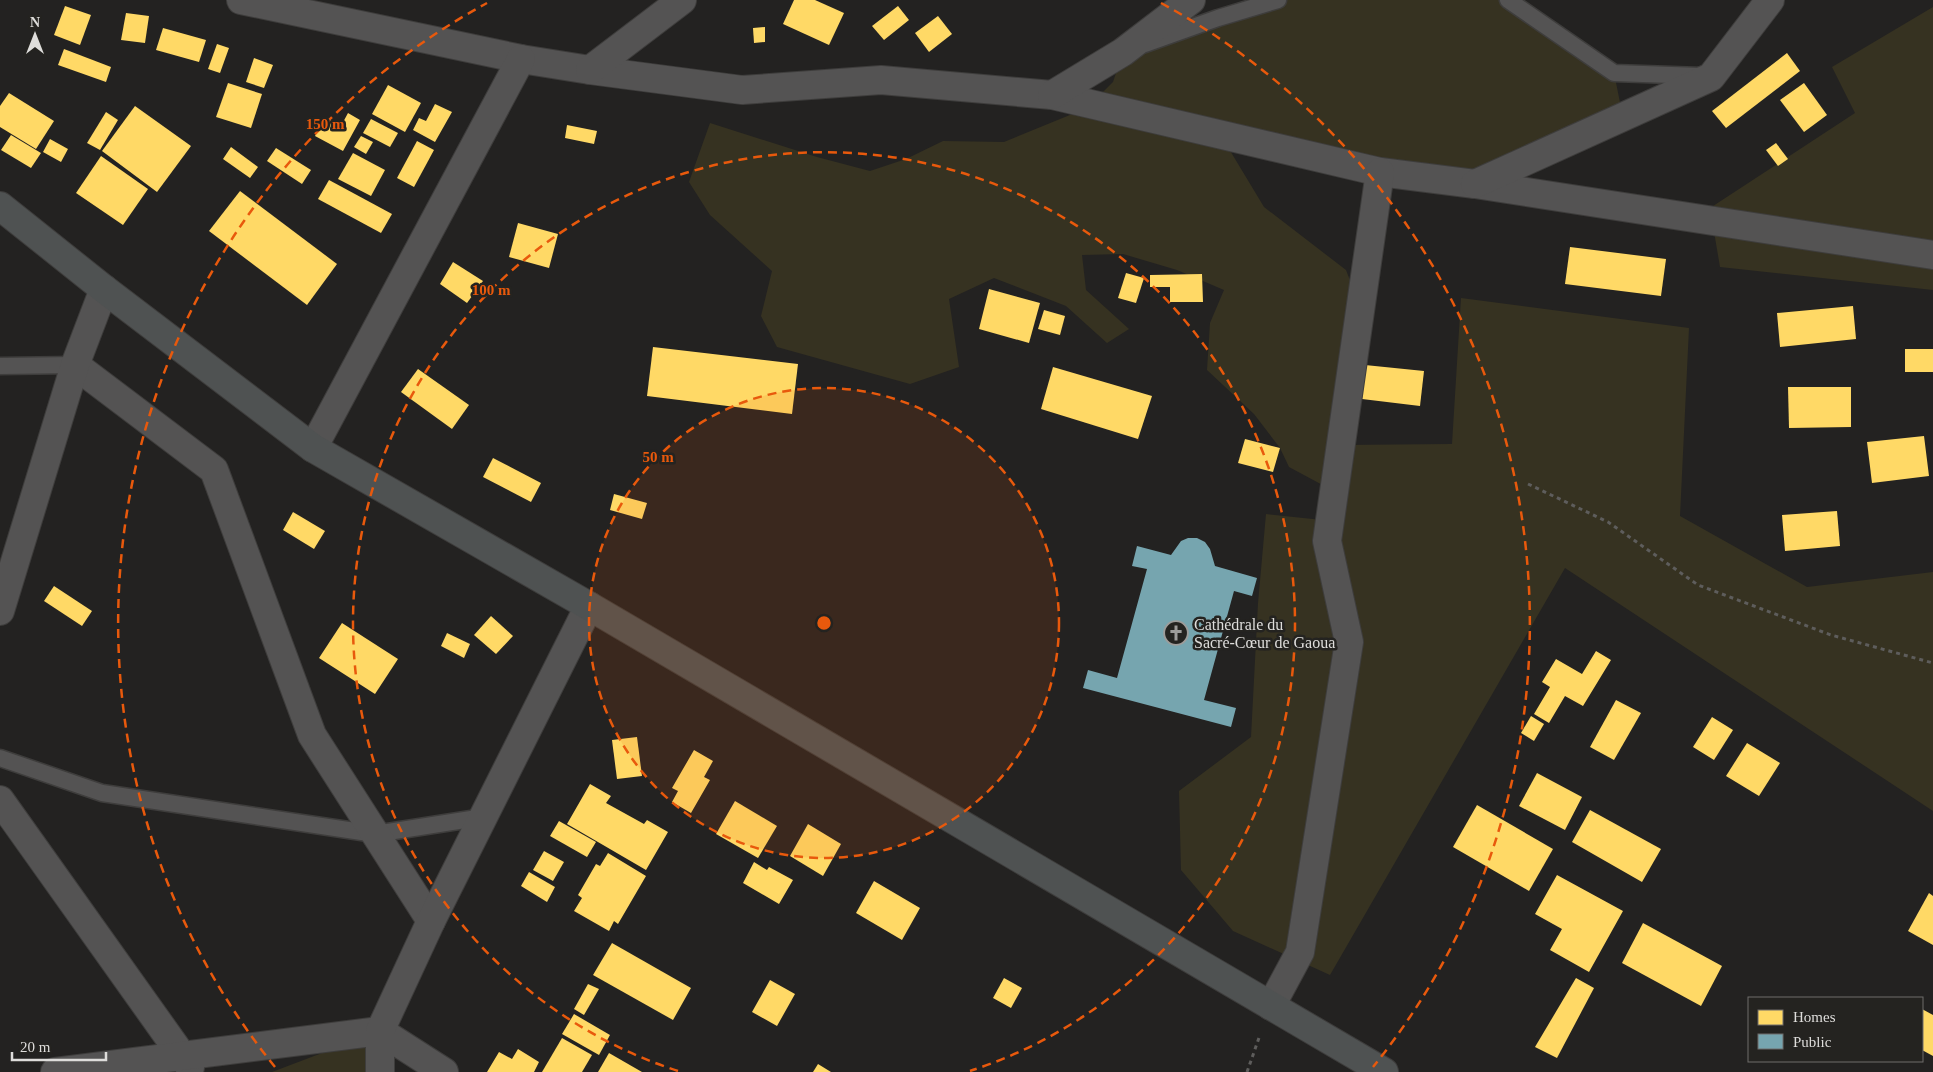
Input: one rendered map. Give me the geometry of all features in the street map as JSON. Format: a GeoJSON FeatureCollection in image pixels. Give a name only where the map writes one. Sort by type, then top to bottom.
{"type":"FeatureCollection","features":[{"type":"Feature","properties":{"kind":"main road"},"geometry":{"type":"LineString","coordinates":[[0,206],[104,289],[313,448],[590,606],[1384,1072]]}},
{"type":"Feature","properties":{"kind":"street"},"geometry":{"type":"LineString","coordinates":[[241,0],[287,4],[521,59],[742,90],[881,80],[1052,95],[1380,172],[1476,184],[1933,255]]}},
{"type":"Feature","properties":{"kind":"street"},"geometry":{"type":"LineString","coordinates":[[590,70],[682,0]]}},
{"type":"Feature","properties":{"kind":"street"},"geometry":{"type":"LineString","coordinates":[[1052,95],[1123,52],[1191,0]]}},
{"type":"Feature","properties":{"kind":"street"},"geometry":{"type":"LineString","coordinates":[[1476,184],[1711,76],[1770,0]]}},
{"type":"Feature","properties":{"kind":"street"},"geometry":{"type":"LineString","coordinates":[[313,448],[521,59]]}},
{"type":"Feature","properties":{"kind":"street"},"geometry":{"type":"LineString","coordinates":[[1271,1006],[1300,952],[1349,642],[1327,541],[1380,172]]}},
{"type":"Feature","properties":{"kind":"street"},"geometry":{"type":"LineString","coordinates":[[0,611],[75,365],[104,289]]}},
{"type":"Feature","properties":{"kind":"street"},"geometry":{"type":"LineString","coordinates":[[75,365],[214,470],[312,736],[431,921]]}},
{"type":"Feature","properties":{"kind":"street"},"geometry":{"type":"LineString","coordinates":[[380,1072],[380,1031],[431,921],[590,606]]}},
{"type":"Feature","properties":{"kind":"street"},"geometry":{"type":"LineString","coordinates":[[0,800],[187,1064]]}},
{"type":"Feature","properties":{"kind":"street"},"geometry":{"type":"LineString","coordinates":[[55,1072],[187,1064],[380,1031],[444,1072]]}},
{"type":"Feature","properties":{"kind":"lane"},"geometry":{"type":"LineString","coordinates":[[1123,52],[1218,18],[1278,0]]}},
{"type":"Feature","properties":{"kind":"lane"},"geometry":{"type":"LineString","coordinates":[[1508,0],[1614,73],[1711,76]]}},
{"type":"Feature","properties":{"kind":"lane"},"geometry":{"type":"LineString","coordinates":[[0,366],[75,365]]}},
{"type":"Feature","properties":{"kind":"lane"},"geometry":{"type":"LineString","coordinates":[[0,758],[102,793],[375,834],[484,817]]}},
{"type":"Feature","properties":{"kind":"path"},"geometry":{"type":"LineString","coordinates":[[1528,484],[1608,522],[1698,585],[1831,634],[1933,663]]}},
{"type":"Feature","properties":{"kind":"path"},"geometry":{"type":"LineString","coordinates":[[1247,1072],[1271,1006]]}},
{"type":"Feature","properties":{"kind":"shaded area"},"geometry":{"type":"Polygon","coordinates":[[[1278,0],[1508,0],[1614,73],[1623,117],[1475,184],[1217,129],[1264,207],[1346,270],[1361,309],[1341,445],[1452,444],[1461,298],[1689,328],[1680,516],[1807,587],[1933,572],[1933,811],[1565,568],[1330,975],[1233,931],[1181,870],[1179,791],[1251,737],[1258,603],[1266,514],[1322,520],[1330,489],[1289,467],[1280,448],[1254,414],[1207,370],[1210,323],[1224,290],[1177,270],[1123,254],[1082,255],[1086,290],[1129,329],[1107,343],[1066,306],[994,278],[949,299],[959,367],[910,384],[777,347],[761,316],[772,271],[710,215],[689,182],[710,123],[817,157],[870,171],[906,159],[943,141],[1004,142],[1087,108],[1113,82],[1123,52],[1278,0]]]}},
{"type":"Feature","properties":{"kind":"shaded area"},"geometry":{"type":"Polygon","coordinates":[[[1933,7],[1933,290],[1720,267],[1710,208],[1855,113],[1832,67],[1933,7]]]}},
{"type":"Feature","properties":{"kind":"shaded area"},"geometry":{"type":"Polygon","coordinates":[[[380,1031],[380,1072],[272,1072],[380,1031]]]}},
{"type":"Feature","properties":{"kind":"building: Homes"},"geometry":{"type":"Polygon","coordinates":[[[794,0],[815,0],[844,13],[829,45],[783,24],[794,0]]]}},
{"type":"Feature","properties":{"kind":"building: Homes"},"geometry":{"type":"Polygon","coordinates":[[[65,6],[91,15],[80,45],[54,35],[65,6]]]}},
{"type":"Feature","properties":{"kind":"building: Homes"},"geometry":{"type":"Polygon","coordinates":[[[898,6],[909,20],[884,40],[872,26],[898,6]]]}},
{"type":"Feature","properties":{"kind":"building: Homes"},"geometry":{"type":"Polygon","coordinates":[[[126,13],[149,16],[145,43],[121,40],[126,13]]]}},
{"type":"Feature","properties":{"kind":"building: Homes"},"geometry":{"type":"Polygon","coordinates":[[[938,16],[952,34],[929,52],[915,33],[938,16]]]}},
{"type":"Feature","properties":{"kind":"building: Homes"},"geometry":{"type":"Polygon","coordinates":[[[765,27],[765,42],[754,43],[753,28],[765,27]]]}},
{"type":"Feature","properties":{"kind":"building: Homes"},"geometry":{"type":"Polygon","coordinates":[[[163,28],[206,40],[199,62],[156,50],[163,28]]]}},
{"type":"Feature","properties":{"kind":"building: Homes"},"geometry":{"type":"Polygon","coordinates":[[[217,44],[229,48],[220,73],[208,69],[217,44]]]}},
{"type":"Feature","properties":{"kind":"building: Homes"},"geometry":{"type":"Polygon","coordinates":[[[64,49],[111,67],[106,82],[58,65],[64,49]]]}},
{"type":"Feature","properties":{"kind":"building: Homes"},"geometry":{"type":"Polygon","coordinates":[[[1787,53],[1800,71],[1726,128],[1712,111],[1787,53]]]}},
{"type":"Feature","properties":{"kind":"building: Homes"},"geometry":{"type":"Polygon","coordinates":[[[254,58],[273,65],[264,88],[246,82],[254,58]]]}},
{"type":"Feature","properties":{"kind":"building: Homes"},"geometry":{"type":"Polygon","coordinates":[[[228,83],[262,94],[251,128],[216,117],[228,83]]]}},
{"type":"Feature","properties":{"kind":"building: Homes"},"geometry":{"type":"Polygon","coordinates":[[[1804,83],[1827,115],[1804,132],[1780,100],[1804,83]]]}},
{"type":"Feature","properties":{"kind":"building: Homes"},"geometry":{"type":"Polygon","coordinates":[[[388,85],[421,103],[405,132],[372,114],[388,85]]]}},
{"type":"Feature","properties":{"kind":"building: Homes"},"geometry":{"type":"Polygon","coordinates":[[[9,93],[54,121],[36,149],[0,127],[0,106],[9,93]]]}},
{"type":"Feature","properties":{"kind":"building: Homes"},"geometry":{"type":"Polygon","coordinates":[[[435,104],[452,112],[435,142],[413,130],[419,118],[426,121],[435,104]]]}},
{"type":"Feature","properties":{"kind":"building: Homes"},"geometry":{"type":"Polygon","coordinates":[[[135,106],[191,146],[157,192],[102,151],[135,106]]]}},
{"type":"Feature","properties":{"kind":"building: Homes"},"geometry":{"type":"Polygon","coordinates":[[[106,112],[118,120],[100,150],[87,143],[106,112]]]}},
{"type":"Feature","properties":{"kind":"building: Homes"},"geometry":{"type":"Polygon","coordinates":[[[348,113],[360,120],[343,151],[315,136],[325,117],[341,126],[348,113]]]}},
{"type":"Feature","properties":{"kind":"building: Homes"},"geometry":{"type":"Polygon","coordinates":[[[371,119],[398,133],[390,147],[363,133],[371,119]]]}},
{"type":"Feature","properties":{"kind":"building: Homes"},"geometry":{"type":"Polygon","coordinates":[[[567,125],[597,131],[594,144],[565,138],[567,125]]]}},
{"type":"Feature","properties":{"kind":"building: Homes"},"geometry":{"type":"Polygon","coordinates":[[[11,135],[41,153],[31,168],[1,150],[11,135]]]}},
{"type":"Feature","properties":{"kind":"building: Homes"},"geometry":{"type":"Polygon","coordinates":[[[361,136],[373,142],[366,154],[354,147],[361,136]]]}},
{"type":"Feature","properties":{"kind":"building: Homes"},"geometry":{"type":"Polygon","coordinates":[[[50,139],[68,149],[61,162],[43,152],[50,139]]]}},
{"type":"Feature","properties":{"kind":"building: Homes"},"geometry":{"type":"Polygon","coordinates":[[[417,141],[434,150],[414,187],[397,178],[417,141]]]}},
{"type":"Feature","properties":{"kind":"building: Homes"},"geometry":{"type":"Polygon","coordinates":[[[1776,143],[1788,159],[1778,166],[1766,150],[1776,143]]]}},
{"type":"Feature","properties":{"kind":"building: Homes"},"geometry":{"type":"Polygon","coordinates":[[[231,147],[258,167],[250,178],[223,159],[231,147]]]}},
{"type":"Feature","properties":{"kind":"building: Homes"},"geometry":{"type":"Polygon","coordinates":[[[276,148],[311,170],[302,184],[267,161],[276,148]]]}},
{"type":"Feature","properties":{"kind":"building: Homes"},"geometry":{"type":"Polygon","coordinates":[[[353,153],[385,170],[371,196],[338,179],[353,153]]]}},
{"type":"Feature","properties":{"kind":"building: Homes"},"geometry":{"type":"Polygon","coordinates":[[[101,156],[148,189],[123,225],[76,193],[101,156]]]}},
{"type":"Feature","properties":{"kind":"building: Homes"},"geometry":{"type":"Polygon","coordinates":[[[329,180],[392,214],[381,233],[318,199],[329,180]]]}},
{"type":"Feature","properties":{"kind":"building: Homes"},"geometry":{"type":"Polygon","coordinates":[[[240,191],[337,264],[307,305],[209,231],[240,191]]]}},
{"type":"Feature","properties":{"kind":"building: Homes"},"geometry":{"type":"Polygon","coordinates":[[[518,223],[558,234],[549,268],[509,257],[518,223]]]}},
{"type":"Feature","properties":{"kind":"building: Homes"},"geometry":{"type":"Polygon","coordinates":[[[1570,247],[1666,259],[1661,296],[1565,284],[1570,247]]]}},
{"type":"Feature","properties":{"kind":"building: Homes"},"geometry":{"type":"Polygon","coordinates":[[[453,262],[483,281],[467,303],[440,284],[453,262]]]}},
{"type":"Feature","properties":{"kind":"building: Homes"},"geometry":{"type":"Polygon","coordinates":[[[1126,273],[1144,278],[1136,303],[1118,298],[1126,273]]]}},
{"type":"Feature","properties":{"kind":"building: Homes"},"geometry":{"type":"Polygon","coordinates":[[[1202,274],[1203,302],[1170,302],[1170,287],[1150,287],[1150,275],[1202,274]]]}},
{"type":"Feature","properties":{"kind":"building: Homes"},"geometry":{"type":"Polygon","coordinates":[[[989,289],[1040,303],[1029,343],[979,329],[989,289]]]}},
{"type":"Feature","properties":{"kind":"building: Homes"},"geometry":{"type":"Polygon","coordinates":[[[1853,306],[1856,339],[1780,347],[1777,313],[1853,306]]]}},
{"type":"Feature","properties":{"kind":"building: Homes"},"geometry":{"type":"Polygon","coordinates":[[[1044,310],[1065,316],[1060,335],[1038,329],[1044,310]]]}},
{"type":"Feature","properties":{"kind":"building: Homes"},"geometry":{"type":"Polygon","coordinates":[[[653,347],[798,364],[792,414],[647,396],[653,347]]]}},
{"type":"Feature","properties":{"kind":"building: Homes"},"geometry":{"type":"Polygon","coordinates":[[[1905,349],[1933,349],[1933,372],[1905,372],[1905,349]]]}},
{"type":"Feature","properties":{"kind":"building: Homes"},"geometry":{"type":"Polygon","coordinates":[[[1365,365],[1424,371],[1420,406],[1362,399],[1365,365]]]}},
{"type":"Feature","properties":{"kind":"building: Homes"},"geometry":{"type":"Polygon","coordinates":[[[1053,367],[1152,396],[1138,439],[1041,409],[1053,367]]]}},
{"type":"Feature","properties":{"kind":"building: Homes"},"geometry":{"type":"Polygon","coordinates":[[[418,369],[469,405],[452,429],[401,392],[418,369]]]}},
{"type":"Feature","properties":{"kind":"building: Homes"},"geometry":{"type":"Polygon","coordinates":[[[1788,387],[1851,387],[1851,427],[1789,428],[1788,387]]]}},
{"type":"Feature","properties":{"kind":"building: Homes"},"geometry":{"type":"Polygon","coordinates":[[[1924,436],[1929,476],[1872,483],[1867,442],[1924,436]]]}},
{"type":"Feature","properties":{"kind":"building: Homes"},"geometry":{"type":"Polygon","coordinates":[[[1245,439],[1280,448],[1273,472],[1238,463],[1245,439]]]}},
{"type":"Feature","properties":{"kind":"building: Homes"},"geometry":{"type":"Polygon","coordinates":[[[493,458],[541,483],[531,502],[483,477],[493,458]]]}},
{"type":"Feature","properties":{"kind":"building: Homes"},"geometry":{"type":"Polygon","coordinates":[[[614,494],[647,503],[642,519],[610,510],[614,494]]]}},
{"type":"Feature","properties":{"kind":"building: Homes"},"geometry":{"type":"Polygon","coordinates":[[[1837,511],[1840,546],[1785,551],[1782,515],[1837,511]]]}},
{"type":"Feature","properties":{"kind":"building: Homes"},"geometry":{"type":"Polygon","coordinates":[[[293,512],[325,531],[314,549],[283,530],[293,512]]]}},
{"type":"Feature","properties":{"kind":"building: Homes"},"geometry":{"type":"Polygon","coordinates":[[[54,586],[92,611],[82,626],[44,601],[54,586]]]}},
{"type":"Feature","properties":{"kind":"building: Homes"},"geometry":{"type":"Polygon","coordinates":[[[491,616],[513,636],[496,654],[474,635],[491,616]]]}},
{"type":"Feature","properties":{"kind":"building: Homes"},"geometry":{"type":"Polygon","coordinates":[[[342,623],[398,659],[375,694],[319,658],[342,623]]]}},
{"type":"Feature","properties":{"kind":"building: Homes"},"geometry":{"type":"Polygon","coordinates":[[[447,633],[470,644],[464,658],[441,646],[447,633]]]}},
{"type":"Feature","properties":{"kind":"building: Homes"},"geometry":{"type":"Polygon","coordinates":[[[1596,651],[1611,660],[1583,706],[1565,696],[1549,723],[1534,714],[1550,687],[1542,682],[1556,659],[1582,674],[1596,651]]]}},
{"type":"Feature","properties":{"kind":"building: Homes"},"geometry":{"type":"Polygon","coordinates":[[[1616,700],[1641,713],[1614,760],[1590,747],[1616,700]]]}},
{"type":"Feature","properties":{"kind":"building: Homes"},"geometry":{"type":"Polygon","coordinates":[[[1531,716],[1544,724],[1534,741],[1521,733],[1531,716]]]}},
{"type":"Feature","properties":{"kind":"building: Homes"},"geometry":{"type":"Polygon","coordinates":[[[1712,717],[1733,730],[1714,760],[1693,747],[1712,717]]]}},
{"type":"Feature","properties":{"kind":"building: Homes"},"geometry":{"type":"Polygon","coordinates":[[[637,737],[642,776],[617,779],[612,740],[637,737]]]}},
{"type":"Feature","properties":{"kind":"building: Homes"},"geometry":{"type":"Polygon","coordinates":[[[1747,743],[1780,763],[1759,796],[1726,776],[1747,743]]]}},
{"type":"Feature","properties":{"kind":"building: Homes"},"geometry":{"type":"Polygon","coordinates":[[[694,750],[713,761],[704,777],[710,780],[691,813],[672,802],[678,791],[672,788],[694,750]]]}},
{"type":"Feature","properties":{"kind":"building: Homes"},"geometry":{"type":"Polygon","coordinates":[[[1537,773],[1582,797],[1565,830],[1519,806],[1537,773]]]}},
{"type":"Feature","properties":{"kind":"building: Homes"},"geometry":{"type":"Polygon","coordinates":[[[590,784],[611,796],[606,803],[644,824],[647,820],[668,832],[646,870],[567,824],[590,784]]]}},
{"type":"Feature","properties":{"kind":"building: Homes"},"geometry":{"type":"Polygon","coordinates":[[[735,801],[777,826],[758,858],[716,834],[735,801]]]}},
{"type":"Feature","properties":{"kind":"building: Homes"},"geometry":{"type":"Polygon","coordinates":[[[1477,805],[1553,849],[1529,891],[1453,847],[1477,805]]]}},
{"type":"Feature","properties":{"kind":"building: Homes"},"geometry":{"type":"Polygon","coordinates":[[[1590,810],[1661,849],[1642,882],[1572,842],[1590,810]]]}},
{"type":"Feature","properties":{"kind":"building: Homes"},"geometry":{"type":"Polygon","coordinates":[[[559,821],[596,842],[587,857],[550,836],[559,821]]]}},
{"type":"Feature","properties":{"kind":"building: Homes"},"geometry":{"type":"Polygon","coordinates":[[[808,824],[841,844],[823,876],[790,856],[808,824]]]}},
{"type":"Feature","properties":{"kind":"building: Homes"},"geometry":{"type":"Polygon","coordinates":[[[544,851],[564,862],[553,881],[533,870],[544,851]]]}},
{"type":"Feature","properties":{"kind":"building: Homes"},"geometry":{"type":"Polygon","coordinates":[[[608,853],[646,876],[618,924],[614,921],[609,931],[574,911],[582,898],[578,895],[596,864],[600,866],[608,853]]]}},
{"type":"Feature","properties":{"kind":"building: Homes"},"geometry":{"type":"Polygon","coordinates":[[[754,862],[767,870],[769,867],[793,880],[779,904],[743,883],[754,862]]]}},
{"type":"Feature","properties":{"kind":"building: Homes"},"geometry":{"type":"Polygon","coordinates":[[[529,872],[555,887],[547,902],[521,886],[529,872]]]}},
{"type":"Feature","properties":{"kind":"building: Homes"},"geometry":{"type":"Polygon","coordinates":[[[1557,875],[1623,911],[1589,972],[1550,950],[1562,929],[1535,914],[1557,875]]]}},
{"type":"Feature","properties":{"kind":"building: Homes"},"geometry":{"type":"Polygon","coordinates":[[[874,881],[920,908],[902,940],[856,913],[874,881]]]}},
{"type":"Feature","properties":{"kind":"building: Homes"},"geometry":{"type":"Polygon","coordinates":[[[1929,893],[1933,896],[1933,945],[1908,931],[1929,893]]]}},
{"type":"Feature","properties":{"kind":"building: Homes"},"geometry":{"type":"Polygon","coordinates":[[[1643,923],[1722,966],[1701,1006],[1622,963],[1643,923]]]}},
{"type":"Feature","properties":{"kind":"building: Homes"},"geometry":{"type":"Polygon","coordinates":[[[612,943],[691,988],[673,1020],[593,975],[612,943]]]}},
{"type":"Feature","properties":{"kind":"building: Homes"},"geometry":{"type":"Polygon","coordinates":[[[1004,978],[1022,988],[1011,1008],[993,998],[1004,978]]]}},
{"type":"Feature","properties":{"kind":"building: Homes"},"geometry":{"type":"Polygon","coordinates":[[[1576,978],[1594,988],[1557,1058],[1535,1047],[1576,978]]]}},
{"type":"Feature","properties":{"kind":"building: Homes"},"geometry":{"type":"Polygon","coordinates":[[[770,980],[795,994],[777,1026],[752,1012],[770,980]]]}},
{"type":"Feature","properties":{"kind":"building: Homes"},"geometry":{"type":"Polygon","coordinates":[[[588,984],[599,989],[584,1015],[574,1009],[588,984]]]}},
{"type":"Feature","properties":{"kind":"building: Homes"},"geometry":{"type":"Polygon","coordinates":[[[1923,1010],[1933,1015],[1933,1056],[1923,1051],[1923,1010]]]}},
{"type":"Feature","properties":{"kind":"building: Homes"},"geometry":{"type":"Polygon","coordinates":[[[574,1014],[610,1035],[599,1055],[562,1034],[574,1014]]]}},
{"type":"Feature","properties":{"kind":"building: Homes"},"geometry":{"type":"Polygon","coordinates":[[[562,1038],[592,1055],[582,1072],[542,1072],[562,1038]]]}},
{"type":"Feature","properties":{"kind":"building: Homes"},"geometry":{"type":"Polygon","coordinates":[[[518,1049],[539,1062],[534,1072],[487,1072],[499,1052],[512,1059],[518,1049]]]}},
{"type":"Feature","properties":{"kind":"building: Homes"},"geometry":{"type":"Polygon","coordinates":[[[609,1053],[642,1072],[598,1072],[609,1053]]]}},
{"type":"Feature","properties":{"kind":"building: Homes"},"geometry":{"type":"Polygon","coordinates":[[[818,1064],[831,1072],[813,1072],[818,1064]]]}},
{"type":"Feature","properties":{"kind":"building: Public","name":"Cathédrale du Sacré-Cœur de Gaoua"},"geometry":{"type":"Polygon","coordinates":[[[1188,538],[1197,538],[1205,542],[1210,549],[1215,566],[1257,578],[1252,596],[1234,591],[1204,700],[1236,708],[1231,727],[1083,688],[1088,670],[1117,678],[1147,569],[1132,566],[1137,546],[1171,555],[1181,541],[1188,538]]]}},
{"type":"Feature","properties":{"kind":"place","name":"Cathédrale du Sacré-Cœur de Gaoua"},"geometry":{"type":"Point","coordinates":[1176,633]}}]}
